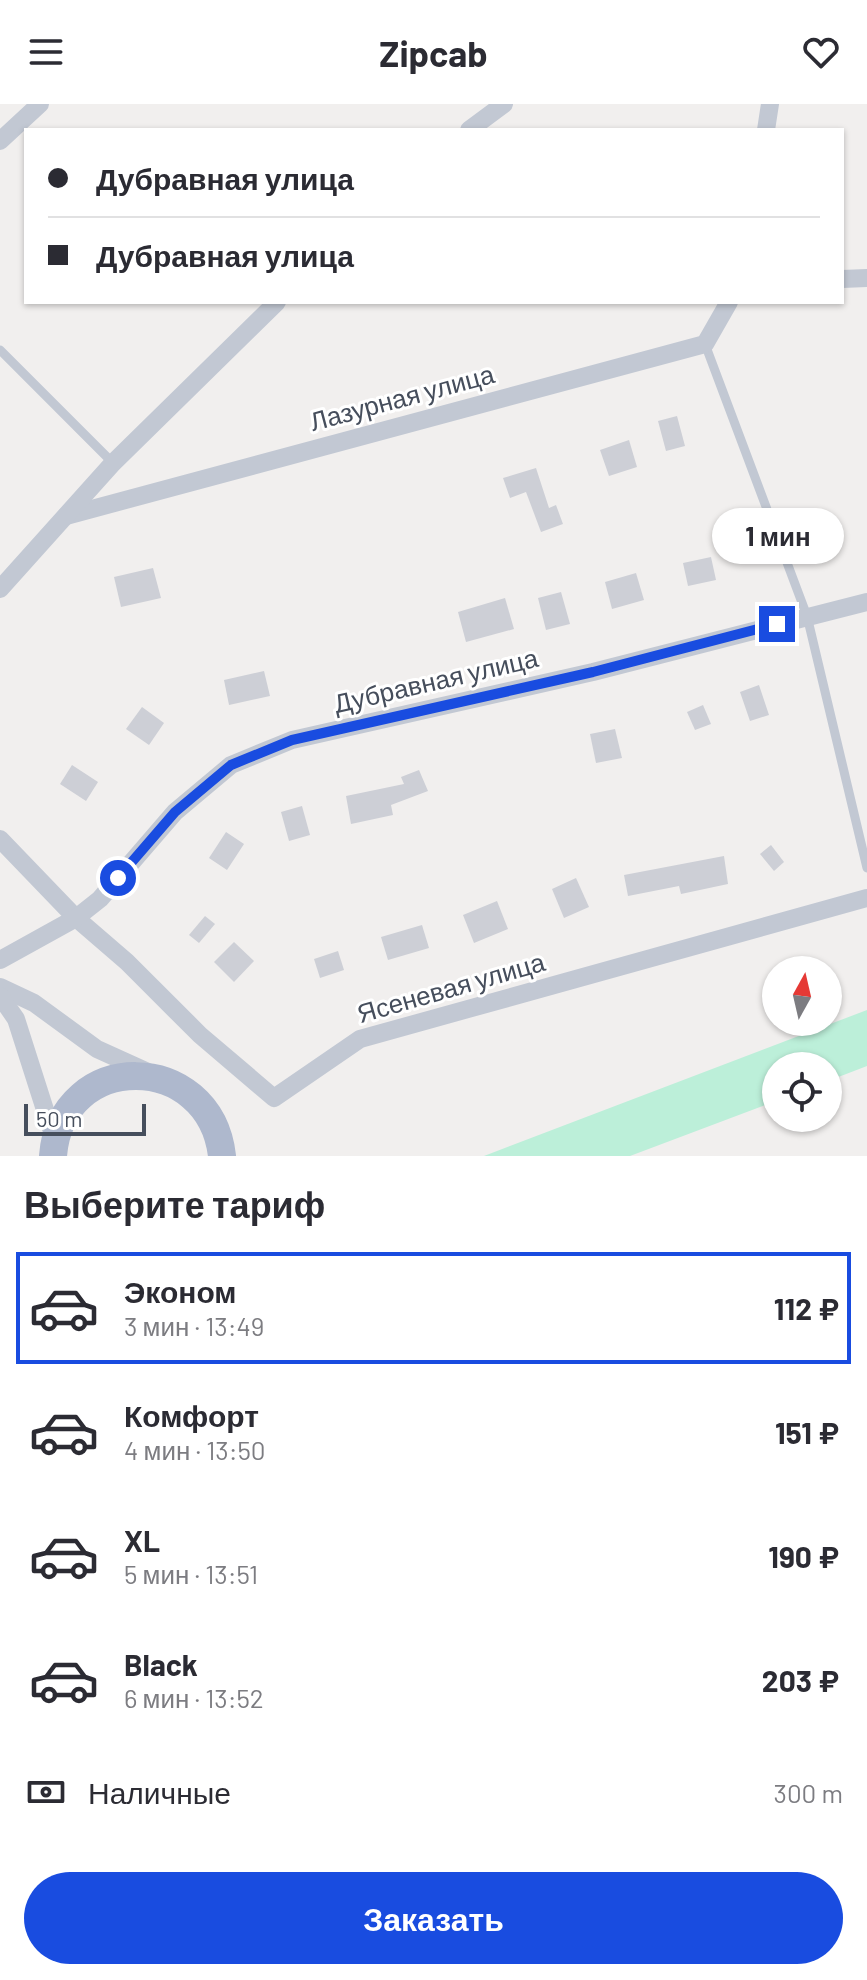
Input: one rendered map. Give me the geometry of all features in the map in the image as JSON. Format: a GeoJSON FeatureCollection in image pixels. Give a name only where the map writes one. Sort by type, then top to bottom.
{"type":"FeatureCollection","features":[{"type":"Feature","properties":{"kind":"main road"},"geometry":{"type":"LineString","coordinates":[[54,1147],[76,1097],[107,1079],[139,1075],[167,1081],[193,1096],[206,1110],[219,1137],[222,1156]]}},
{"type":"Feature","properties":{"kind":"street"},"geometry":{"type":"LineString","coordinates":[[0,141],[40,104]]}},
{"type":"Feature","properties":{"kind":"street"},"geometry":{"type":"LineString","coordinates":[[472,128],[504,104]]}},
{"type":"Feature","properties":{"kind":"street"},"geometry":{"type":"LineString","coordinates":[[766,128],[770,104]]}},
{"type":"Feature","properties":{"kind":"street"},"geometry":{"type":"LineString","coordinates":[[844,279],[867,278]]}},
{"type":"Feature","properties":{"kind":"street"},"geometry":{"type":"LineString","coordinates":[[0,589],[113,463],[275,304]]}},
{"type":"Feature","properties":{"kind":"street"},"geometry":{"type":"LineString","coordinates":[[705,344],[728,304]]}},
{"type":"Feature","properties":{"kind":"street","name":"Лазурная улица"},"geometry":{"type":"LineString","coordinates":[[66,516],[705,344]]}},
{"type":"Feature","properties":{"kind":"street","name":"Дубравная улица"},"geometry":{"type":"LineString","coordinates":[[0,960],[76,918],[100,899],[175,812],[231,765],[292,740],[593,672],[867,602]]}},
{"type":"Feature","properties":{"kind":"street"},"geometry":{"type":"LineString","coordinates":[[0,839],[76,918]]}},
{"type":"Feature","properties":{"kind":"street","name":"Ясеневая улица"},"geometry":{"type":"LineString","coordinates":[[76,918],[127,962],[200,1035],[274,1098],[360,1039],[867,898]]}},
{"type":"Feature","properties":{"kind":"street"},"geometry":{"type":"LineString","coordinates":[[0,987],[34,1003],[97,1049],[167,1081]]}},
{"type":"Feature","properties":{"kind":"street"},"geometry":{"type":"LineString","coordinates":[[0,996],[16,1019],[54,1147]]}},
{"type":"Feature","properties":{"kind":"lane"},"geometry":{"type":"LineString","coordinates":[[705,344],[807,616],[867,868]]}},
{"type":"Feature","properties":{"kind":"lane"},"geometry":{"type":"LineString","coordinates":[[0,350],[113,463]]}},
{"type":"Feature","properties":{"kind":"green space"},"geometry":{"type":"Polygon","coordinates":[[[867,1010],[867,1066],[842,1076],[842,1052],[762,1052],[762,1106],[630,1156],[484,1156],[799,1036],[842,1036],[842,1020],[867,1010]]]}},
{"type":"Feature","properties":{"kind":"building"},"geometry":{"type":"Polygon","coordinates":[[[677,416],[685,446],[666,451],[658,421],[677,416]]]}},
{"type":"Feature","properties":{"kind":"building"},"geometry":{"type":"Polygon","coordinates":[[[629,440],[637,467],[609,476],[600,450],[629,440]]]}},
{"type":"Feature","properties":{"kind":"building"},"geometry":{"type":"Polygon","coordinates":[[[536,468],[549,508],[556,505],[563,524],[541,532],[526,492],[510,498],[503,478],[536,468]]]}},
{"type":"Feature","properties":{"kind":"building"},"geometry":{"type":"Polygon","coordinates":[[[711,557],[716,580],[688,586],[683,563],[711,557]]]}},
{"type":"Feature","properties":{"kind":"building"},"geometry":{"type":"Polygon","coordinates":[[[153,568],[161,598],[121,607],[114,577],[153,568]]]}},
{"type":"Feature","properties":{"kind":"building"},"geometry":{"type":"Polygon","coordinates":[[[636,573],[644,600],[612,609],[605,582],[636,573]]]}},
{"type":"Feature","properties":{"kind":"building"},"geometry":{"type":"Polygon","coordinates":[[[561,592],[570,624],[546,630],[538,598],[561,592]]]}},
{"type":"Feature","properties":{"kind":"building"},"geometry":{"type":"Polygon","coordinates":[[[505,598],[514,629],[466,642],[458,612],[505,598]]]}},
{"type":"Feature","properties":{"kind":"building"},"geometry":{"type":"Polygon","coordinates":[[[264,671],[270,696],[229,705],[224,680],[264,671]]]}},
{"type":"Feature","properties":{"kind":"building"},"geometry":{"type":"Polygon","coordinates":[[[759,685],[769,715],[750,721],[740,692],[759,685]]]}},
{"type":"Feature","properties":{"kind":"building"},"geometry":{"type":"Polygon","coordinates":[[[703,705],[711,724],[695,730],[687,712],[703,705]]]}},
{"type":"Feature","properties":{"kind":"building"},"geometry":{"type":"Polygon","coordinates":[[[142,707],[164,723],[149,745],[126,729],[142,707]]]}},
{"type":"Feature","properties":{"kind":"building"},"geometry":{"type":"Polygon","coordinates":[[[615,729],[622,758],[596,763],[590,734],[615,729]]]}},
{"type":"Feature","properties":{"kind":"building"},"geometry":{"type":"Polygon","coordinates":[[[72,765],[98,782],[86,801],[60,784],[72,765]]]}},
{"type":"Feature","properties":{"kind":"building"},"geometry":{"type":"Polygon","coordinates":[[[419,770],[428,791],[391,805],[393,815],[351,824],[346,796],[404,784],[401,777],[419,770]]]}},
{"type":"Feature","properties":{"kind":"building"},"geometry":{"type":"Polygon","coordinates":[[[302,806],[310,835],[289,841],[281,812],[302,806]]]}},
{"type":"Feature","properties":{"kind":"building"},"geometry":{"type":"Polygon","coordinates":[[[226,832],[244,844],[227,870],[209,858],[226,832]]]}},
{"type":"Feature","properties":{"kind":"building"},"geometry":{"type":"Polygon","coordinates":[[[771,845],[784,862],[774,871],[760,854],[771,845]]]}},
{"type":"Feature","properties":{"kind":"building"},"geometry":{"type":"Polygon","coordinates":[[[724,856],[728,884],[681,894],[679,886],[628,896],[624,875],[724,856]]]}},
{"type":"Feature","properties":{"kind":"building"},"geometry":{"type":"Polygon","coordinates":[[[576,878],[589,907],[564,918],[552,889],[576,878]]]}},
{"type":"Feature","properties":{"kind":"building"},"geometry":{"type":"Polygon","coordinates":[[[497,901],[508,929],[474,943],[463,915],[497,901]]]}},
{"type":"Feature","properties":{"kind":"building"},"geometry":{"type":"Polygon","coordinates":[[[205,916],[215,924],[199,943],[189,935],[205,916]]]}},
{"type":"Feature","properties":{"kind":"building"},"geometry":{"type":"Polygon","coordinates":[[[422,925],[429,948],[388,960],[381,937],[422,925]]]}},
{"type":"Feature","properties":{"kind":"building"},"geometry":{"type":"Polygon","coordinates":[[[234,942],[254,961],[234,982],[214,962],[234,942]]]}},
{"type":"Feature","properties":{"kind":"building"},"geometry":{"type":"Polygon","coordinates":[[[338,951],[344,970],[320,978],[314,959],[338,951]]]}},
{"type":"Feature","properties":{"kind":"route"},"geometry":{"type":"LineString","coordinates":[[118,878],[175,812],[231,765],[292,740],[593,672],[777,624]]}}]}
